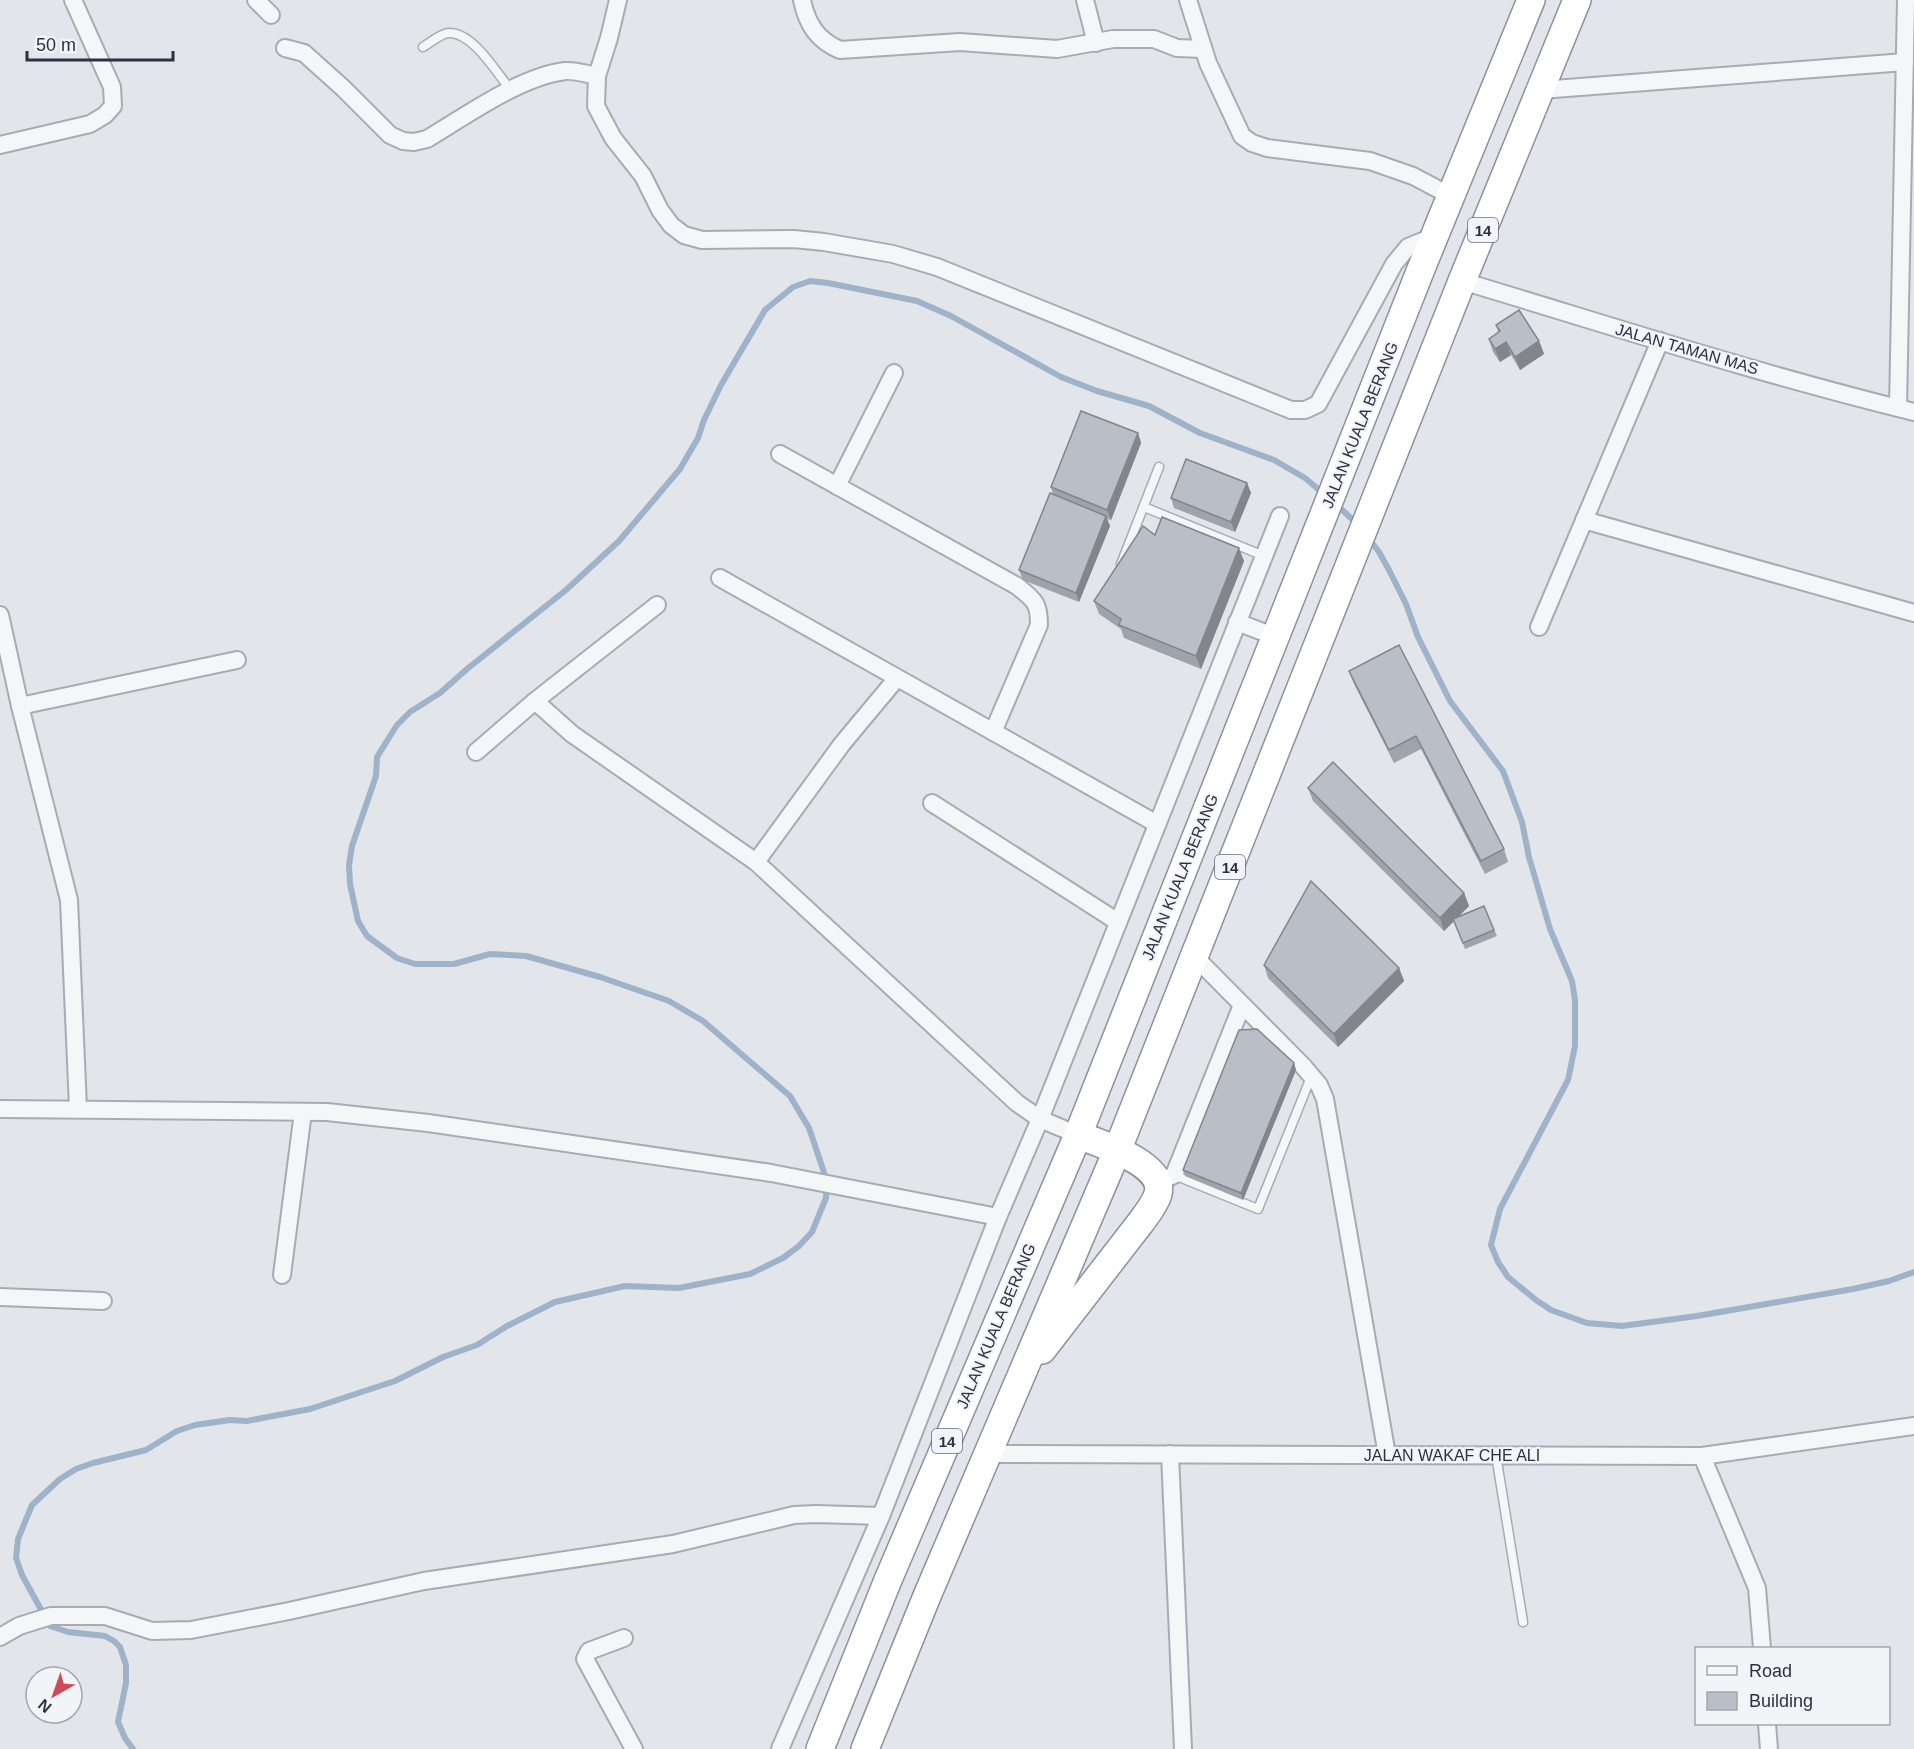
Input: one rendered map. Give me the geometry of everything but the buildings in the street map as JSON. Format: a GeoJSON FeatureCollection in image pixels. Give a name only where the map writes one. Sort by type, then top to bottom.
{"type":"FeatureCollection","features":[{"type":"Feature","properties":{"kind":"highway","name":"JALAN KUALA BERANG"},"geometry":{"type":"LineString","coordinates":[[820,1749],[888,1580],[1078,1135],[1531,0]]}},
{"type":"Feature","properties":{"kind":"highway","name":"14"},"geometry":{"type":"LineString","coordinates":[[865,1749],[1117,1151],[1462,281],[1576,0]]}},
{"type":"Feature","properties":{"kind":"highway"},"geometry":{"type":"LineString","coordinates":[[1019,1380],[1151,1208],[1166,1179],[1117,1151],[1078,1135]]}},
{"type":"Feature","properties":{"kind":"street"},"geometry":{"type":"LineString","coordinates":[[0,145],[90,124],[105,115],[113,106],[112,87],[73,0]]}},
{"type":"Feature","properties":{"kind":"street"},"geometry":{"type":"LineString","coordinates":[[256,0],[271,15]]}},
{"type":"Feature","properties":{"kind":"street"},"geometry":{"type":"LineString","coordinates":[[618,0],[597,76],[596,106],[613,138],[643,176],[660,210],[671,225],[684,235],[702,240],[794,239],[824,242],[904,257],[937,267],[1292,410],[1305,410],[1318,404],[1394,264],[1408,247],[1435,236]]}},
{"type":"Feature","properties":{"kind":"street"},"geometry":{"type":"LineString","coordinates":[[802,0],[808,22],[816,35],[840,50],[960,42],[1057,49],[1113,39],[1154,39],[1177,48],[1203,49]]}},
{"type":"Feature","properties":{"kind":"street"},"geometry":{"type":"LineString","coordinates":[[1085,0],[1096,43]]}},
{"type":"Feature","properties":{"kind":"street"},"geometry":{"type":"LineString","coordinates":[[1188,0],[1203,49],[1242,136],[1252,143],[1267,148],[1370,161],[1413,176],[1451,196]]}},
{"type":"Feature","properties":{"kind":"street"},"geometry":{"type":"LineString","coordinates":[[1906,0],[1906,410]]}},
{"type":"Feature","properties":{"kind":"street"},"geometry":{"type":"LineString","coordinates":[[285,48],[304,53],[390,135],[403,141],[414,142],[427,139],[510,89],[564,71],[597,76]]}},
{"type":"Feature","properties":{"kind":"street"},"geometry":{"type":"LineString","coordinates":[[1541,90],[1905,62]]}},
{"type":"Feature","properties":{"kind":"street","name":"JALAN TAMAN MAS"},"geometry":{"type":"LineString","coordinates":[[1462,281],[1660,341],[1906,410]]}},
{"type":"Feature","properties":{"kind":"street"},"geometry":{"type":"LineString","coordinates":[[1539,627],[1660,341]]}},
{"type":"Feature","properties":{"kind":"street"},"geometry":{"type":"LineString","coordinates":[[837,486],[894,373]]}},
{"type":"Feature","properties":{"kind":"street"},"geometry":{"type":"LineString","coordinates":[[780,454],[1017,586],[1032,598],[1039,609],[1039,625],[993,732]]}},
{"type":"Feature","properties":{"kind":"street"},"geometry":{"type":"LineString","coordinates":[[780,1749],[881,1516],[998,1217],[1040,1119],[1280,516]]}},
{"type":"Feature","properties":{"kind":"street"},"geometry":{"type":"LineString","coordinates":[[1584,520],[1914,613]]}},
{"type":"Feature","properties":{"kind":"street"},"geometry":{"type":"LineString","coordinates":[[720,578],[1157,824]]}},
{"type":"Feature","properties":{"kind":"street"},"geometry":{"type":"LineString","coordinates":[[476,752],[535,701],[657,605]]}},
{"type":"Feature","properties":{"kind":"street"},"geometry":{"type":"LineString","coordinates":[[0,615],[20,706],[69,900],[78,1108]]}},
{"type":"Feature","properties":{"kind":"street"},"geometry":{"type":"LineString","coordinates":[[1237,622],[1275,637]]}},
{"type":"Feature","properties":{"kind":"street"},"geometry":{"type":"LineString","coordinates":[[20,706],[237,660]]}},
{"type":"Feature","properties":{"kind":"street"},"geometry":{"type":"LineString","coordinates":[[756,862],[842,744],[897,678]]}},
{"type":"Feature","properties":{"kind":"street"},"geometry":{"type":"LineString","coordinates":[[535,701],[572,734],[756,862],[1017,1103],[1040,1119],[1078,1135]]}},
{"type":"Feature","properties":{"kind":"street"},"geometry":{"type":"LineString","coordinates":[[932,802],[1118,922]]}},
{"type":"Feature","properties":{"kind":"street"},"geometry":{"type":"LineString","coordinates":[[1194,956],[1311,1076],[1319,1085],[1325,1099],[1387,1455]]}},
{"type":"Feature","properties":{"kind":"street"},"geometry":{"type":"LineString","coordinates":[[1166,1179],[1242,1005]]}},
{"type":"Feature","properties":{"kind":"street"},"geometry":{"type":"LineString","coordinates":[[0,1108],[327,1112],[428,1123],[771,1173],[998,1217]]}},
{"type":"Feature","properties":{"kind":"street"},"geometry":{"type":"LineString","coordinates":[[282,1275],[303,1112]]}},
{"type":"Feature","properties":{"kind":"street"},"geometry":{"type":"LineString","coordinates":[[0,1297],[103,1301]]}},
{"type":"Feature","properties":{"kind":"street","name":"JALAN WAKAF CHE ALI"},"geometry":{"type":"LineString","coordinates":[[988,1454],[1702,1456],[1914,1426]]}},
{"type":"Feature","properties":{"kind":"street"},"geometry":{"type":"LineString","coordinates":[[1170,1455],[1183,1749]]}},
{"type":"Feature","properties":{"kind":"street"},"geometry":{"type":"LineString","coordinates":[[1702,1456],[1757,1588],[1762,1647]]}},
{"type":"Feature","properties":{"kind":"street"},"geometry":{"type":"LineString","coordinates":[[0,1637],[19,1626],[44,1617],[105,1616],[152,1631],[191,1630],[424,1581],[674,1544],[794,1515],[881,1516]]}},
{"type":"Feature","properties":{"kind":"street"},"geometry":{"type":"LineString","coordinates":[[624,1638],[589,1651],[585,1659],[634,1749]]}},
{"type":"Feature","properties":{"kind":"street"},"geometry":{"type":"LineString","coordinates":[[1767,1725],[1768,1749]]}},
{"type":"Feature","properties":{"kind":"lane"},"geometry":{"type":"LineString","coordinates":[[423,47],[446,33],[463,35],[475,46],[510,89]]}},
{"type":"Feature","properties":{"kind":"lane"},"geometry":{"type":"LineString","coordinates":[[1119,568],[1159,467]]}},
{"type":"Feature","properties":{"kind":"lane"},"geometry":{"type":"LineString","coordinates":[[1144,507],[1264,556]]}},
{"type":"Feature","properties":{"kind":"lane"},"geometry":{"type":"LineString","coordinates":[[1166,1179],[1258,1209],[1311,1076]]}},
{"type":"Feature","properties":{"kind":"lane"},"geometry":{"type":"LineString","coordinates":[[1496,1455],[1523,1622]]}},
{"type":"Feature","properties":{"kind":"waterway"},"geometry":{"type":"LineString","coordinates":[[133,1749],[118,1722],[126,1683],[126,1665],[120,1647],[105,1636],[68,1632],[50,1626],[22,1575],[16,1558],[18,1539],[32,1505],[60,1479],[76,1469],[93,1463],[146,1450],[177,1431],[195,1425],[230,1420],[247,1421],[310,1409],[395,1381],[443,1357],[477,1345],[507,1326],[555,1302],[625,1286],[679,1288],[750,1274],[783,1258],[812,1232],[826,1198],[827,1181],[809,1128],[790,1096],[703,1021],[669,1001],[600,977],[526,956],[490,954],[454,964],[415,964],[397,958],[367,936],[358,921],[350,884],[349,865],[352,846],[376,776],[377,757],[397,725],[410,712],[440,693],[566,590],[619,541],[680,469],[698,438],[721,385],[765,310],[793,287],[810,281],[917,301],[951,316],[1061,377],[1097,391],[1149,406],[1200,433],[1274,460],[1305,478],[1324,494]]}},
{"type":"Feature","properties":{"kind":"waterway"},"geometry":{"type":"LineString","coordinates":[[1336,504],[1357,524]]}},
{"type":"Feature","properties":{"kind":"waterway"},"geometry":{"type":"LineString","coordinates":[[1369,539],[1389,570],[1406,604],[1418,637],[1450,701],[1503,771],[1522,822],[1529,857],[1550,929],[1572,981],[1575,1000],[1575,1046],[1568,1080],[1500,1209],[1491,1245],[1508,1277],[1551,1310],[1587,1323],[1622,1326],[1697,1316],[1853,1289],[1889,1281],[1914,1272]]}}]}
